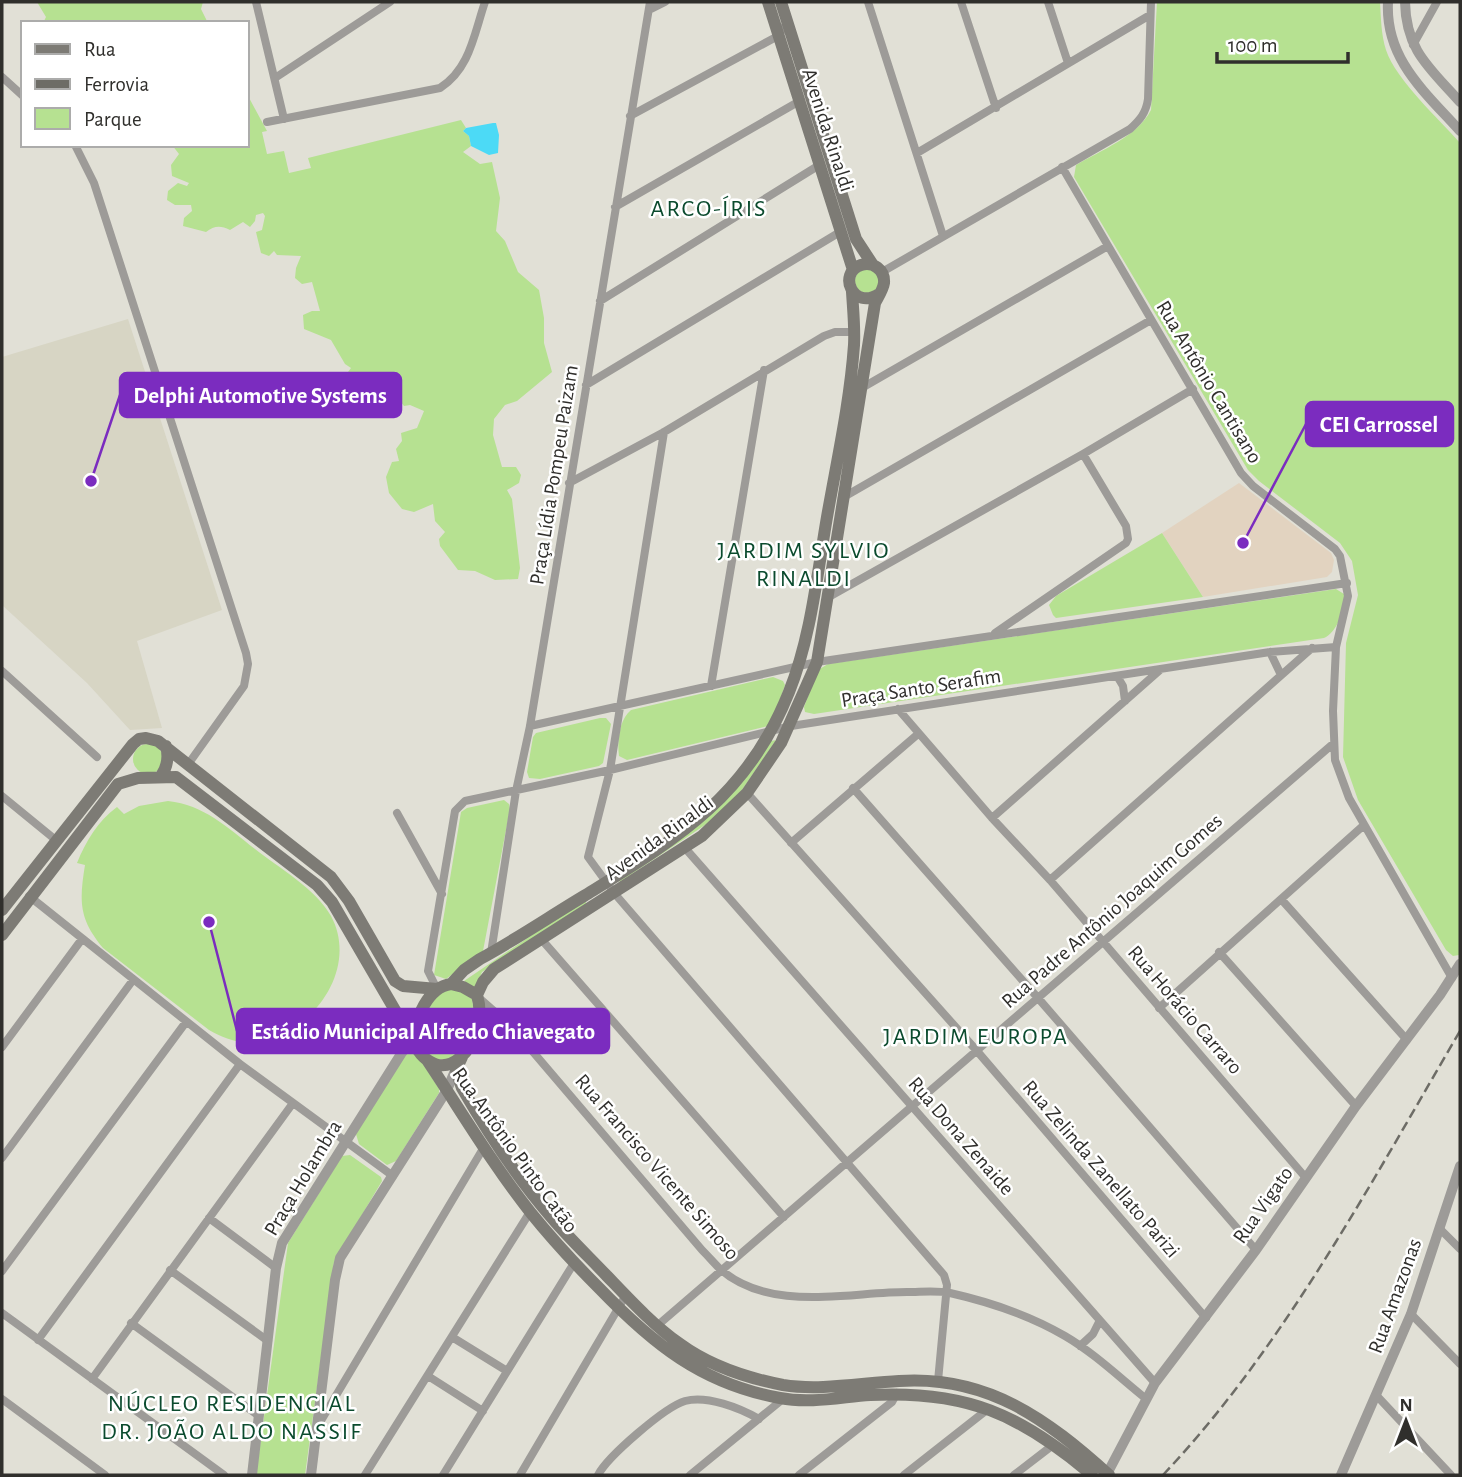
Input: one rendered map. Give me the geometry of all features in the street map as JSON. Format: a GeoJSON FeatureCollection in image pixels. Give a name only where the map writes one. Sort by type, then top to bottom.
{"type":"FeatureCollection","features":[{"type":"Feature","properties":{"kind":"main road","name":"Avenida Rinaldi"},"geometry":{"type":"LineString","coordinates":[[768,2],[798,102],[856,239],[877,269]]}},
{"type":"Feature","properties":{"kind":"main road","name":"Avenida Rinaldi"},"geometry":{"type":"LineString","coordinates":[[780,2],[824,162],[840,232],[853,270]]}},
{"type":"Feature","properties":{"kind":"main road"},"geometry":{"type":"LineString","coordinates":[[862,264],[877,269],[884,284],[879,294],[868,299],[852,292],[849,281],[853,270],[862,264]]}},
{"type":"Feature","properties":{"kind":"main road","name":"Avenida Rinaldi"},"geometry":{"type":"LineString","coordinates":[[437,989],[451,984],[464,970],[606,882],[707,812],[743,775],[772,731],[798,667],[808,627],[848,397],[854,332],[852,292]]}},
{"type":"Feature","properties":{"kind":"main road","name":"Avenida Rinaldi"},"geometry":{"type":"LineString","coordinates":[[477,996],[494,969],[615,894],[719,822],[747,793],[771,760],[790,726],[817,662],[860,389],[875,303],[879,294]]}},
{"type":"Feature","properties":{"kind":"main road"},"geometry":{"type":"LineString","coordinates":[[2,910],[128,751],[139,739],[154,738],[337,883],[395,981],[403,986],[437,989]]}},
{"type":"Feature","properties":{"kind":"main road"},"geometry":{"type":"LineString","coordinates":[[161,776],[169,756],[166,746]]}},
{"type":"Feature","properties":{"kind":"main road"},"geometry":{"type":"LineString","coordinates":[[128,751],[128,764],[138,778]]}},
{"type":"Feature","properties":{"kind":"main road"},"geometry":{"type":"LineString","coordinates":[[2,935],[118,784],[138,778],[176,777],[325,893],[427,1060],[448,1065],[459,1062],[473,1042],[480,1008],[477,996],[463,987],[451,984]]}},
{"type":"Feature","properties":{"kind":"main road"},"geometry":{"type":"LineString","coordinates":[[412,1037],[427,1000],[437,989]]}},
{"type":"Feature","properties":{"kind":"main road","name":"Rua Antônio Pinto Catão"},"geometry":{"type":"LineString","coordinates":[[427,1060],[530,1212],[574,1263],[653,1341],[704,1373],[746,1391],[783,1399],[928,1395],[988,1409],[1011,1418],[1092,1475]]}},
{"type":"Feature","properties":{"kind":"main road","name":"Rua Antônio Pinto Catão"},"geometry":{"type":"LineString","coordinates":[[459,1062],[462,1088],[471,1104],[552,1219],[626,1295],[681,1345],[717,1365],[747,1377],[786,1385],[816,1387],[902,1380],[939,1381],[975,1390],[1009,1401],[1042,1420],[1108,1475]]}},
{"type":"Feature","properties":{"kind":"street"},"geometry":{"type":"LineString","coordinates":[[256,2],[284,119]]}},
{"type":"Feature","properties":{"kind":"street"},"geometry":{"type":"LineString","coordinates":[[275,78],[390,2]]}},
{"type":"Feature","properties":{"kind":"street"},"geometry":{"type":"LineString","coordinates":[[267,122],[440,88],[458,74],[464,64],[485,2]]}},
{"type":"Feature","properties":{"kind":"street"},"geometry":{"type":"LineString","coordinates":[[649,6],[665,2]]}},
{"type":"Feature","properties":{"kind":"street"},"geometry":{"type":"LineString","coordinates":[[868,2],[943,236]]}},
{"type":"Feature","properties":{"kind":"street"},"geometry":{"type":"LineString","coordinates":[[961,2],[996,108]]}},
{"type":"Feature","properties":{"kind":"street"},"geometry":{"type":"LineString","coordinates":[[1048,2],[1068,63]]}},
{"type":"Feature","properties":{"kind":"street"},"geometry":{"type":"LineString","coordinates":[[877,269],[943,236],[1130,129],[1146,109],[1151,2]]}},
{"type":"Feature","properties":{"kind":"street"},"geometry":{"type":"LineString","coordinates":[[1388,2],[1389,28],[1400,59],[1416,82],[1460,131]]}},
{"type":"Feature","properties":{"kind":"street"},"geometry":{"type":"LineString","coordinates":[[1405,2],[1413,46],[1460,102]]}},
{"type":"Feature","properties":{"kind":"street"},"geometry":{"type":"LineString","coordinates":[[1413,46],[1437,2]]}},
{"type":"Feature","properties":{"kind":"street","name":"Praça Lídia Pompeu Paizam"},"geometry":{"type":"LineString","coordinates":[[491,953],[516,790],[530,726],[649,6]]}},
{"type":"Feature","properties":{"kind":"street"},"geometry":{"type":"LineString","coordinates":[[917,153],[1150,15]]}},
{"type":"Feature","properties":{"kind":"street"},"geometry":{"type":"LineString","coordinates":[[630,116],[778,36],[787,23]]}},
{"type":"Feature","properties":{"kind":"street"},"geometry":{"type":"LineString","coordinates":[[2,78],[21,94]]}},
{"type":"Feature","properties":{"kind":"street"},"geometry":{"type":"LineString","coordinates":[[615,207],[798,102]]}},
{"type":"Feature","properties":{"kind":"street"},"geometry":{"type":"LineString","coordinates":[[76,147],[94,183],[132,306],[229,594],[248,664],[244,686],[189,764]]}},
{"type":"Feature","properties":{"kind":"street"},"geometry":{"type":"LineString","coordinates":[[600,301],[824,162]]}},
{"type":"Feature","properties":{"kind":"street","name":"Rua Antônio Cantisano"},"geometry":{"type":"LineString","coordinates":[[1062,167],[1241,473],[1253,486],[1335,549],[1340,556],[1347,583],[1347,607],[1336,647],[1335,760],[1349,798],[1452,978]]}},
{"type":"Feature","properties":{"kind":"street"},"geometry":{"type":"LineString","coordinates":[[586,385],[840,232]]}},
{"type":"Feature","properties":{"kind":"street"},"geometry":{"type":"LineString","coordinates":[[860,389],[1108,246]]}},
{"type":"Feature","properties":{"kind":"street"},"geometry":{"type":"LineString","coordinates":[[842,498],[1151,320]]}},
{"type":"Feature","properties":{"kind":"street"},"geometry":{"type":"LineString","coordinates":[[569,483],[664,432],[824,336],[854,332]]}},
{"type":"Feature","properties":{"kind":"street"},"geometry":{"type":"LineString","coordinates":[[711,686],[764,370]]}},
{"type":"Feature","properties":{"kind":"street"},"geometry":{"type":"LineString","coordinates":[[827,597],[1083,454],[1193,389]]}},
{"type":"Feature","properties":{"kind":"street"},"geometry":{"type":"LineString","coordinates":[[664,432],[610,769],[588,853],[590,862],[944,1275],[947,1292],[939,1381]]}},
{"type":"Feature","properties":{"kind":"street"},"geometry":{"type":"LineString","coordinates":[[992,634],[1126,543],[1126,526],[1083,454]]}},
{"type":"Feature","properties":{"kind":"street","name":"Praça Santo Serafim"},"geometry":{"type":"LineString","coordinates":[[530,726],[817,662],[1347,583]]}},
{"type":"Feature","properties":{"kind":"street","name":"Praça Santo Serafim"},"geometry":{"type":"LineString","coordinates":[[442,894],[457,807],[465,801],[790,726],[1270,652],[1336,647]]}},
{"type":"Feature","properties":{"kind":"street"},"geometry":{"type":"LineString","coordinates":[[1050,880],[1312,648]]}},
{"type":"Feature","properties":{"kind":"street"},"geometry":{"type":"LineString","coordinates":[[1270,652],[1281,675]]}},
{"type":"Feature","properties":{"kind":"street"},"geometry":{"type":"LineString","coordinates":[[992,818],[1162,668]]}},
{"type":"Feature","properties":{"kind":"street"},"geometry":{"type":"LineString","coordinates":[[2,671],[97,757]]}},
{"type":"Feature","properties":{"kind":"street"},"geometry":{"type":"LineString","coordinates":[[1118,676],[1123,686],[1125,701]]}},
{"type":"Feature","properties":{"kind":"street","name":"Rua Horácio Carraro"},"geometry":{"type":"LineString","coordinates":[[898,709],[992,818],[1050,880],[1306,1178]]}},
{"type":"Feature","properties":{"kind":"street"},"geometry":{"type":"LineString","coordinates":[[791,843],[918,734]]}},
{"type":"Feature","properties":{"kind":"street","name":"Rua Padre Antônio Joaquim Gomes"},"geometry":{"type":"LineString","coordinates":[[658,1325],[1334,743]]}},
{"type":"Feature","properties":{"kind":"street"},"geometry":{"type":"LineString","coordinates":[[853,788],[1256,1250]]}},
{"type":"Feature","properties":{"kind":"street","name":"Rua Zelinda Zanellato Parizi"},"geometry":{"type":"LineString","coordinates":[[747,793],[977,1051],[1206,1318]]}},
{"type":"Feature","properties":{"kind":"street"},"geometry":{"type":"LineString","coordinates":[[2,796],[57,841]]}},
{"type":"Feature","properties":{"kind":"street"},"geometry":{"type":"LineString","coordinates":[[397,813],[442,894],[428,971],[437,989]]}},
{"type":"Feature","properties":{"kind":"street"},"geometry":{"type":"LineString","coordinates":[[1159,1007],[1364,825]]}},
{"type":"Feature","properties":{"kind":"street","name":"Rua Dona Zenaide"},"geometry":{"type":"LineString","coordinates":[[685,848],[1155,1383]]}},
{"type":"Feature","properties":{"kind":"street"},"geometry":{"type":"LineString","coordinates":[[19,888],[240,1064],[393,1176]]}},
{"type":"Feature","properties":{"kind":"street"},"geometry":{"type":"LineString","coordinates":[[1281,899],[1408,1040]]}},
{"type":"Feature","properties":{"kind":"street"},"geometry":{"type":"LineString","coordinates":[[2,1047],[82,939]]}},
{"type":"Feature","properties":{"kind":"street"},"geometry":{"type":"LineString","coordinates":[[542,940],[783,1217]]}},
{"type":"Feature","properties":{"kind":"street"},"geometry":{"type":"LineString","coordinates":[[1219,952],[1356,1106]]}},
{"type":"Feature","properties":{"kind":"street","name":"Rua Vigato"},"geometry":{"type":"LineString","coordinates":[[1108,1475],[1155,1383],[1256,1250],[1356,1106],[1408,1040],[1460,964]]}},
{"type":"Feature","properties":{"kind":"street"},"geometry":{"type":"LineString","coordinates":[[2,1158],[133,980]]}},
{"type":"Feature","properties":{"kind":"street","name":"Rua Francisco Vicente Simoso"},"geometry":{"type":"LineString","coordinates":[[477,996],[511,1026],[721,1270],[753,1288],[797,1297],[947,1292],[1012,1310],[1064,1335],[1145,1398]]}},
{"type":"Feature","properties":{"kind":"street"},"geometry":{"type":"LineString","coordinates":[[2,1271],[186,1022]]}},
{"type":"Feature","properties":{"kind":"street"},"geometry":{"type":"LineString","coordinates":[[478,1028],[511,1026]]}},
{"type":"Feature","properties":{"kind":"street","name":"Praça Holambra"},"geometry":{"type":"LineString","coordinates":[[252,1475],[276,1268],[282,1243],[412,1037]]}},
{"type":"Feature","properties":{"kind":"street"},"geometry":{"type":"LineString","coordinates":[[311,1475],[337,1268],[344,1251],[447,1090],[459,1062]]}},
{"type":"Feature","properties":{"kind":"street"},"geometry":{"type":"LineString","coordinates":[[38,1340],[240,1064]]}},
{"type":"Feature","properties":{"kind":"street"},"geometry":{"type":"LineString","coordinates":[[92,1378],[293,1103]]}},
{"type":"Feature","properties":{"kind":"street"},"geometry":{"type":"LineString","coordinates":[[318,1425],[484,1147]]}},
{"type":"Feature","properties":{"kind":"street","name":"Rua Amazonas"},"geometry":{"type":"LineString","coordinates":[[1341,1475],[1411,1314],[1460,1166]]}},
{"type":"Feature","properties":{"kind":"street"},"geometry":{"type":"LineString","coordinates":[[365,1475],[530,1212]]}},
{"type":"Feature","properties":{"kind":"street"},"geometry":{"type":"LineString","coordinates":[[209,1218],[276,1268]]}},
{"type":"Feature","properties":{"kind":"street"},"geometry":{"type":"LineString","coordinates":[[1440,1229],[1460,1249]]}},
{"type":"Feature","properties":{"kind":"street"},"geometry":{"type":"LineString","coordinates":[[443,1475],[574,1263]]}},
{"type":"Feature","properties":{"kind":"street"},"geometry":{"type":"LineString","coordinates":[[170,1270],[268,1341]]}},
{"type":"Feature","properties":{"kind":"street"},"geometry":{"type":"LineString","coordinates":[[520,1475],[626,1295]]}},
{"type":"Feature","properties":{"kind":"street"},"geometry":{"type":"LineString","coordinates":[[2,1313],[224,1475]]}},
{"type":"Feature","properties":{"kind":"street"},"geometry":{"type":"LineString","coordinates":[[1411,1314],[1460,1364]]}},
{"type":"Feature","properties":{"kind":"street"},"geometry":{"type":"LineString","coordinates":[[1080,1346],[1093,1335],[1099,1322]]}},
{"type":"Feature","properties":{"kind":"street"},"geometry":{"type":"LineString","coordinates":[[131,1323],[260,1416]]}},
{"type":"Feature","properties":{"kind":"street"},"geometry":{"type":"LineString","coordinates":[[452,1337],[507,1371]]}},
{"type":"Feature","properties":{"kind":"street"},"geometry":{"type":"LineString","coordinates":[[428,1376],[482,1411]]}},
{"type":"Feature","properties":{"kind":"street"},"geometry":{"type":"LineString","coordinates":[[799,1475],[892,1402],[902,1380]]}},
{"type":"Feature","properties":{"kind":"street"},"geometry":{"type":"LineString","coordinates":[[1377,1396],[1451,1475]]}},
{"type":"Feature","properties":{"kind":"street"},"geometry":{"type":"LineString","coordinates":[[2,1399],[105,1475]]}},
{"type":"Feature","properties":{"kind":"street"},"geometry":{"type":"LineString","coordinates":[[598,1475],[603,1464],[618,1450],[684,1401],[703,1399],[747,1412],[760,1419]]}},
{"type":"Feature","properties":{"kind":"street"},"geometry":{"type":"LineString","coordinates":[[690,1475],[783,1399]]}},
{"type":"Feature","properties":{"kind":"street"},"geometry":{"type":"LineString","coordinates":[[904,1475],[988,1409]]}},
{"type":"Feature","properties":{"kind":"street"},"geometry":{"type":"LineString","coordinates":[[1014,1475],[1053,1445]]}},
{"type":"Feature","properties":{"kind":"shaded area"},"geometry":{"type":"Polygon","coordinates":[[[128,319],[222,610],[137,641],[162,728],[130,730],[87,683],[2,605],[2,357],[128,319]]]}},
{"type":"Feature","properties":{"kind":"shaded area"},"geometry":{"type":"Polygon","coordinates":[[[1239,483],[1331,553],[1334,560],[1332,572],[1327,577],[1203,597],[1162,533],[1239,483]]]}},
{"type":"Feature","properties":{"kind":"green space"},"geometry":{"type":"Polygon","coordinates":[[[37,2],[203,2],[201,9],[207,21],[44,21],[46,17],[37,2]]]}},
{"type":"Feature","properties":{"kind":"green space"},"geometry":{"type":"Polygon","coordinates":[[[1157,2],[1380,2],[1383,38],[1391,62],[1419,99],[1460,143],[1459,955],[1453,956],[1446,950],[1358,800],[1343,757],[1346,643],[1358,595],[1352,561],[1340,543],[1248,470],[1074,177],[1076,165],[1128,135],[1151,110],[1157,2]]]}},
{"type":"Feature","properties":{"kind":"green space"},"geometry":{"type":"Polygon","coordinates":[[[248,96],[267,131],[262,132],[267,154],[284,151],[289,173],[311,168],[308,158],[461,120],[471,146],[463,152],[480,164],[492,162],[500,198],[496,231],[505,241],[518,272],[539,290],[544,318],[544,343],[552,372],[517,401],[505,405],[494,419],[493,435],[502,467],[516,467],[521,475],[519,483],[507,490],[512,499],[520,568],[518,579],[495,580],[475,571],[458,570],[440,546],[439,539],[445,532],[435,521],[433,504],[414,512],[402,509],[389,493],[386,477],[392,462],[399,461],[396,449],[402,441],[401,433],[417,428],[424,411],[410,405],[404,406],[400,401],[393,408],[374,383],[364,378],[357,380],[349,377],[351,368],[345,364],[331,340],[304,329],[303,315],[320,311],[312,282],[302,284],[295,278],[301,256],[277,255],[274,251],[269,256],[261,253],[256,232],[262,230],[265,216],[263,213],[256,215],[250,227],[243,222],[230,230],[217,227],[206,232],[183,226],[184,218],[192,211],[191,205],[175,205],[167,200],[168,191],[178,183],[187,186],[189,183],[172,176],[171,165],[179,154],[174,147],[248,147],[248,96]]]}},
{"type":"Feature","properties":{"kind":"green space"},"geometry":{"type":"Polygon","coordinates":[[[867,269],[875,273],[879,281],[875,289],[867,293],[859,289],[855,281],[859,273],[867,269]]]}},
{"type":"Feature","properties":{"kind":"green space"},"geometry":{"type":"Polygon","coordinates":[[[1162,533],[1203,597],[1056,618],[1053,615],[1049,605],[1056,596],[1162,533]]]}},
{"type":"Feature","properties":{"kind":"green space"},"geometry":{"type":"Polygon","coordinates":[[[1336,589],[1344,594],[1342,613],[1333,631],[1324,638],[814,714],[805,712],[804,707],[818,670],[828,664],[1336,589]]]}},
{"type":"Feature","properties":{"kind":"green space"},"geometry":{"type":"Polygon","coordinates":[[[773,677],[783,681],[785,685],[772,722],[768,726],[627,760],[619,756],[620,731],[631,710],[773,677]]]}},
{"type":"Feature","properties":{"kind":"green space"},"geometry":{"type":"Polygon","coordinates":[[[606,718],[611,724],[603,763],[540,779],[529,778],[527,772],[536,733],[606,718]]]}},
{"type":"Feature","properties":{"kind":"green space"},"geometry":{"type":"Polygon","coordinates":[[[776,740],[742,790],[711,821],[619,881],[685,835],[771,741],[776,740]]]}},
{"type":"Feature","properties":{"kind":"green space"},"geometry":{"type":"Polygon","coordinates":[[[148,744],[159,748],[163,759],[159,770],[148,774],[137,770],[133,759],[137,748],[148,744]]]}},
{"type":"Feature","properties":{"kind":"green space"},"geometry":{"type":"Polygon","coordinates":[[[504,800],[510,809],[483,951],[446,979],[434,975],[461,812],[467,808],[504,800]]]}},
{"type":"Feature","properties":{"kind":"green space"},"geometry":{"type":"Polygon","coordinates":[[[168,801],[193,807],[225,825],[307,888],[331,916],[338,937],[339,959],[334,980],[309,1016],[291,1029],[271,1038],[250,1042],[214,1033],[103,948],[89,928],[82,900],[85,865],[77,863],[89,839],[98,825],[117,807],[124,814],[139,806],[168,801]]]}},
{"type":"Feature","properties":{"kind":"green space"},"geometry":{"type":"Polygon","coordinates":[[[582,901],[586,901],[586,905],[482,972],[475,989],[464,981],[582,901]]]}},
{"type":"Feature","properties":{"kind":"green space"},"geometry":{"type":"Polygon","coordinates":[[[459,989],[472,999],[475,1019],[460,1053],[452,1060],[434,1059],[422,1047],[425,1016],[437,995],[444,990],[459,989]]]}},
{"type":"Feature","properties":{"kind":"green space"},"geometry":{"type":"Polygon","coordinates":[[[405,1054],[417,1054],[439,1093],[396,1161],[387,1165],[359,1144],[356,1134],[405,1054]]]}},
{"type":"Feature","properties":{"kind":"green space"},"geometry":{"type":"Polygon","coordinates":[[[350,1155],[381,1177],[382,1181],[334,1262],[305,1475],[256,1475],[288,1243],[342,1156],[350,1155]]]}},
{"type":"Feature","properties":{"kind":"water"},"geometry":{"type":"Polygon","coordinates":[[[496,123],[499,135],[498,153],[489,155],[471,146],[469,136],[463,131],[466,128],[496,123]]]}},
{"type":"Feature","properties":{"kind":"railway"},"geometry":{"type":"LineString","coordinates":[[1163,1475],[1207,1426],[1287,1318],[1359,1204],[1460,1031]]}},
{"type":"Feature","properties":{"kind":"place","name":"Delphi Automotive Systems"},"geometry":{"type":"Point","coordinates":[91,481]}},
{"type":"Feature","properties":{"kind":"place","name":"CEI Carrossel"},"geometry":{"type":"Point","coordinates":[1243,543]}},
{"type":"Feature","properties":{"kind":"place","name":"Estádio Municipal Alfredo Chiavegato"},"geometry":{"type":"Point","coordinates":[209,922]}},
{"type":"Feature","properties":{"kind":"district","name":"ARCO-ÍRIS"},"geometry":{"type":"Point","coordinates":[709,209]}},
{"type":"Feature","properties":{"kind":"district","name":"JARDIM SYLVIO RINALDI"},"geometry":{"type":"Point","coordinates":[804,565]}},
{"type":"Feature","properties":{"kind":"district","name":"JARDIM EUROPA"},"geometry":{"type":"Point","coordinates":[976,1037]}},
{"type":"Feature","properties":{"kind":"district","name":"NÚCLEO RESIDENCIAL DR. JOÃO ALDO NASSIF"},"geometry":{"type":"Point","coordinates":[232,1418]}}]}
